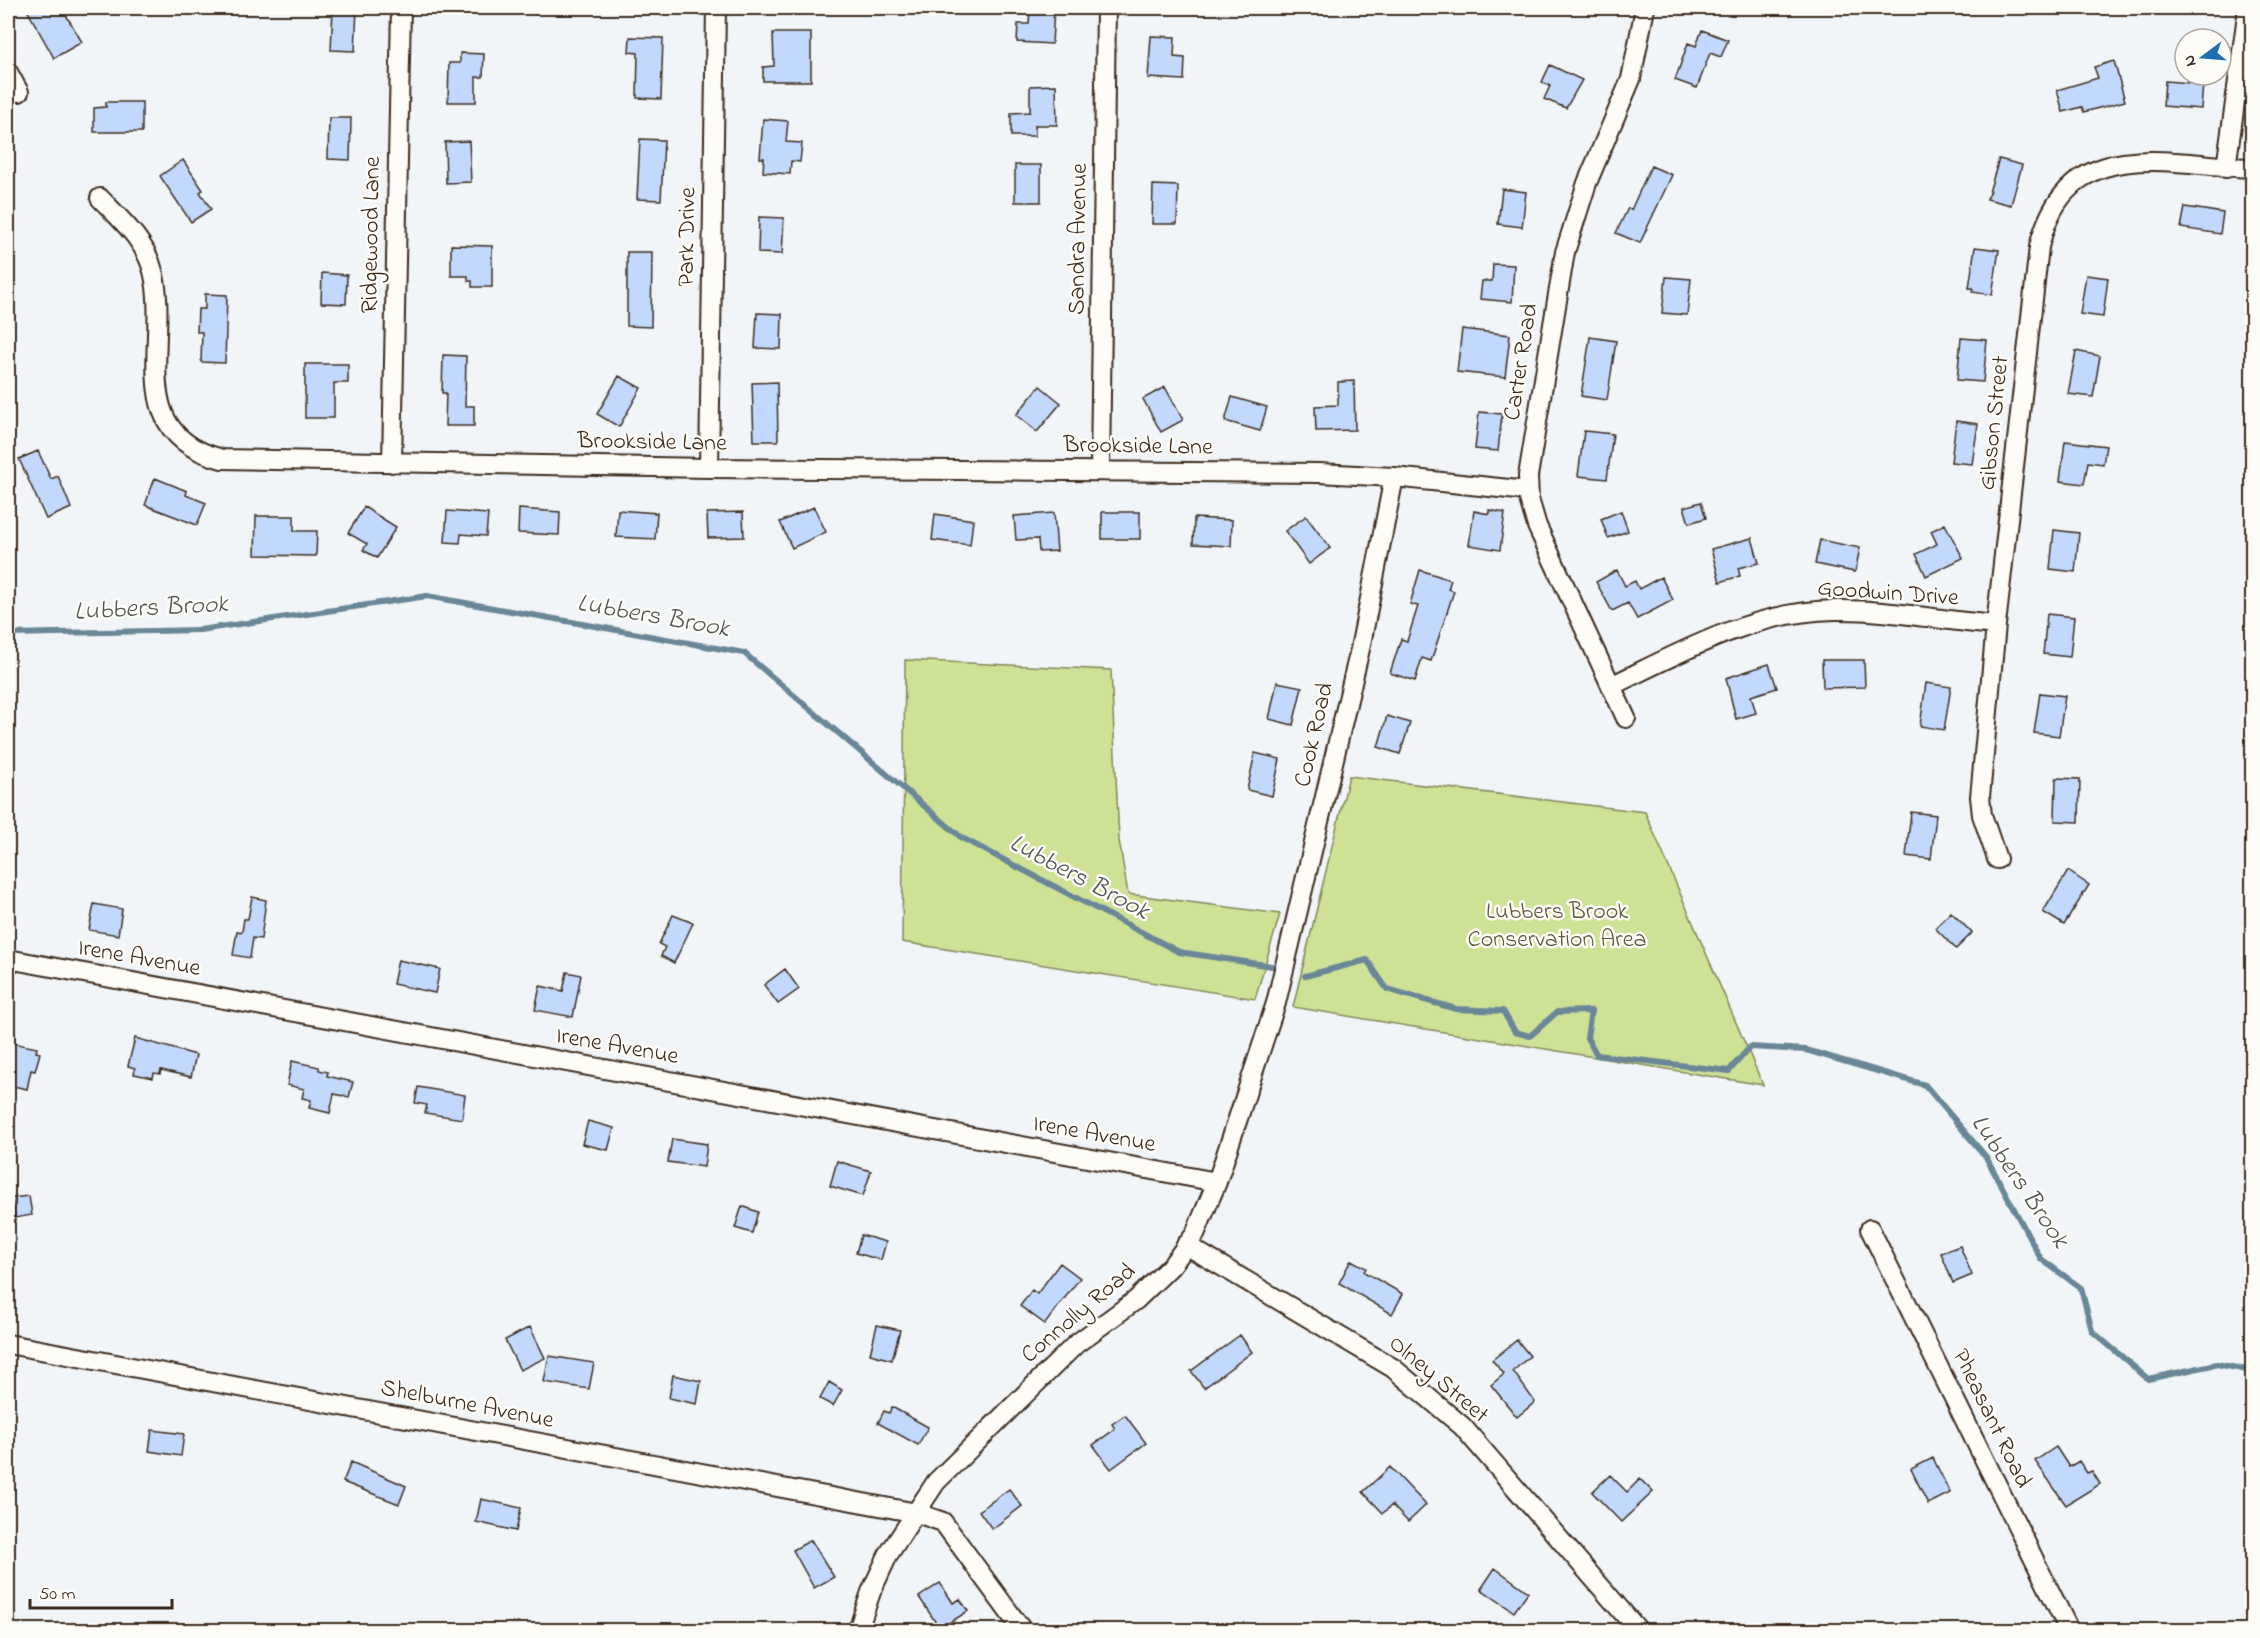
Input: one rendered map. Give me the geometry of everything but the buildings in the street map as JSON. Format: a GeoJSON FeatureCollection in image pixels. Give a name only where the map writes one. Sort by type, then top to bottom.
{"type":"FeatureCollection","features":[{"type":"Feature","properties":{"kind":"street","name":"Ridgewood Lane"},"geometry":{"type":"LineString","coordinates":[[392,463],[401,8]]}},
{"type":"Feature","properties":{"kind":"street","name":"Park Drive"},"geometry":{"type":"LineString","coordinates":[[709,468],[716,8]]}},
{"type":"Feature","properties":{"kind":"street","name":"Sandra Avenue"},"geometry":{"type":"LineString","coordinates":[[1100,471],[1106,8]]}},
{"type":"Feature","properties":{"kind":"street","name":"Carter Road"},"geometry":{"type":"LineString","coordinates":[[1626,718],[1537,526],[1528,490],[1546,361],[1569,232],[1631,79],[1645,8]]}},
{"type":"Feature","properties":{"kind":"street"},"geometry":{"type":"LineString","coordinates":[[2226,168],[2248,8]]}},
{"type":"Feature","properties":{"kind":"street"},"geometry":{"type":"LineString","coordinates":[[8,72],[19,92]]}},
{"type":"Feature","properties":{"kind":"street","name":"Gibson Street"},"geometry":{"type":"LineString","coordinates":[[1997,859],[1980,806],[1996,625],[2039,247],[2043,229],[2065,194],[2085,177],[2104,166],[2144,160],[2226,168],[2253,168]]}},
{"type":"Feature","properties":{"kind":"street","name":"Brookside Lane"},"geometry":{"type":"LineString","coordinates":[[100,198],[140,241],[153,270],[157,306],[156,387],[163,412],[177,434],[198,450],[222,459],[709,468],[1319,473],[1395,477],[1528,490]]}},
{"type":"Feature","properties":{"kind":"street","name":"Cook Road"},"geometry":{"type":"LineString","coordinates":[[1276,1003],[1360,649],[1395,477]]}},
{"type":"Feature","properties":{"kind":"street","name":"Goodwin Drive"},"geometry":{"type":"LineString","coordinates":[[1611,686],[1712,637],[1739,627],[1791,614],[1856,611],[1996,625]]}},
{"type":"Feature","properties":{"kind":"street","name":"Irene Avenue"},"geometry":{"type":"LineString","coordinates":[[8,959],[1217,1182]]}},
{"type":"Feature","properties":{"kind":"street","name":"Connolly Road"},"geometry":{"type":"LineString","coordinates":[[858,1630],[871,1592],[888,1555],[936,1482],[1076,1344],[1136,1300],[1172,1265],[1195,1234],[1217,1182],[1276,1003]]}},
{"type":"Feature","properties":{"kind":"street","name":"Pheasant Road"},"geometry":{"type":"LineString","coordinates":[[1870,1229],[2068,1630]]}},
{"type":"Feature","properties":{"kind":"street","name":"Olney Street"},"geometry":{"type":"LineString","coordinates":[[1186,1245],[1393,1368],[1462,1426],[1638,1630]]}},
{"type":"Feature","properties":{"kind":"street","name":"Shelburne Avenue"},"geometry":{"type":"LineString","coordinates":[[8,1344],[917,1513],[943,1522],[1022,1630]]}},
{"type":"Feature","properties":{"kind":"green space"},"geometry":{"type":"Polygon","coordinates":[[[905,660],[1111,670],[1119,840],[1128,894],[1280,914],[1255,999],[902,942],[905,660]]]}},
{"type":"Feature","properties":{"kind":"green space","name":"Lubbers Brook Conservation Area"},"geometry":{"type":"Polygon","coordinates":[[[1349,776],[1645,812],[1763,1085],[1293,1007],[1349,776]]]}},
{"type":"Feature","properties":{"kind":"waterway","name":"Lubbers Brook"},"geometry":{"type":"LineString","coordinates":[[8,634],[200,630],[427,596],[744,653],[962,838],[1179,952],[1272,966]]}},
{"type":"Feature","properties":{"kind":"waterway","name":"Lubbers Brook"},"geometry":{"type":"LineString","coordinates":[[1305,976],[1367,960],[1387,989],[1456,1009],[1503,1011],[1515,1032],[1530,1036],[1557,1012],[1591,1011],[1587,1038],[1597,1055],[1729,1071],[1750,1047],[1806,1050],[1925,1085],[1986,1157],[2041,1259],[2081,1288],[2092,1331],[2148,1379],[2217,1364],[2252,1371]]}}]}
